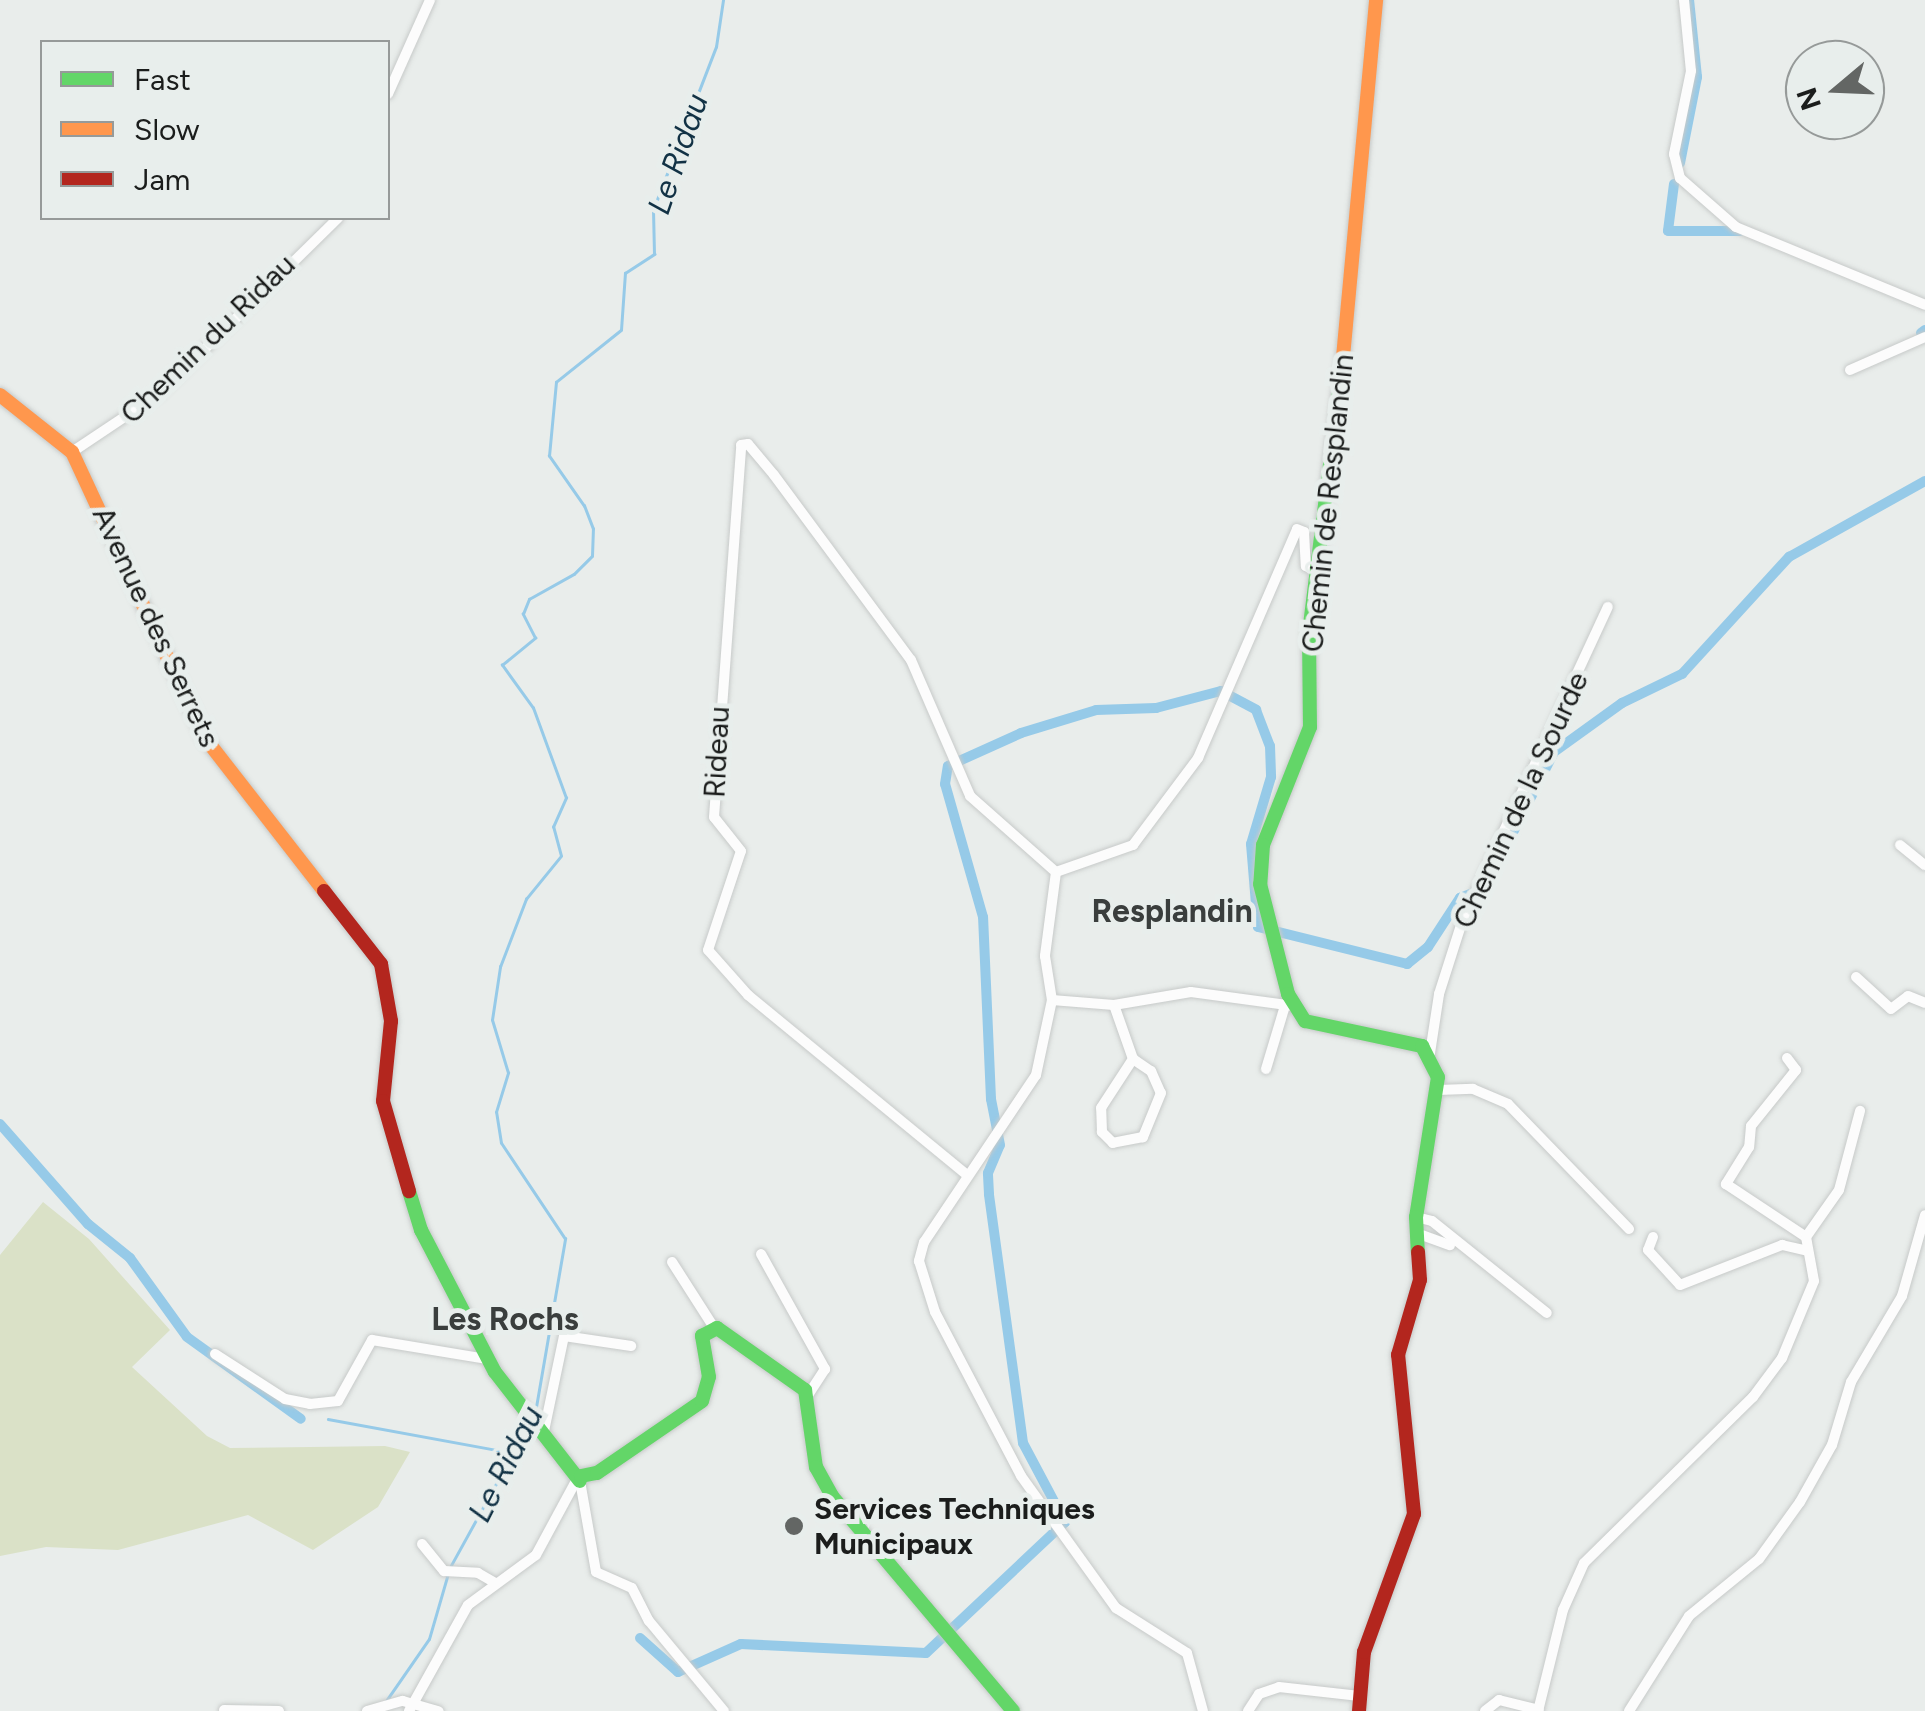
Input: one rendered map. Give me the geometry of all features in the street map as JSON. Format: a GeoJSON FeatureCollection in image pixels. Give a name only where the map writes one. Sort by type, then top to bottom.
{"type":"FeatureCollection","features":[{"type":"Feature","properties":{"kind":"street"},"geometry":{"type":"LineString","coordinates":[[390,90],[430,0]]}},
{"type":"Feature","properties":{"kind":"street","name":"Chemin de Resplandin"},"geometry":{"type":"LineString","coordinates":[[1289,1008],[1268,933],[1263,845],[1310,727],[1309,634],[1376,0]]}},
{"type":"Feature","properties":{"kind":"street"},"geometry":{"type":"LineString","coordinates":[[1684,0],[1691,71],[1674,154],[1680,178],[1736,227],[1925,305]]}},
{"type":"Feature","properties":{"kind":"street","name":"Chemin du Ridau"},"geometry":{"type":"LineString","coordinates":[[72,452],[160,393],[336,220]]}},
{"type":"Feature","properties":{"kind":"street"},"geometry":{"type":"LineString","coordinates":[[1850,370],[1925,337]]}},
{"type":"Feature","properties":{"kind":"street","name":"Avenue des Serrets"},"geometry":{"type":"LineString","coordinates":[[0,396],[72,452],[205,738],[374,951],[386,976],[391,1022],[383,1101],[394,1152],[421,1230],[487,1359],[578,1478]]}},
{"type":"Feature","properties":{"kind":"street","name":"Rideau"},"geometry":{"type":"LineString","coordinates":[[967,1175],[760,1005],[708,950],[741,851],[714,817],[738,447],[746,443],[754,450],[916,668],[956,762],[982,810],[1056,872]]}},
{"type":"Feature","properties":{"kind":"street"},"geometry":{"type":"LineString","coordinates":[[1203,1711],[1187,1653],[1121,1613],[1053,1525],[991,1424],[922,1277],[920,1249],[1036,1075],[1052,1000],[1045,956],[1056,872],[1139,840],[1198,758],[1296,528],[1304,532],[1306,566],[1317,572]]}},
{"type":"Feature","properties":{"kind":"street","name":"Chemin de la Sourde"},"geometry":{"type":"LineString","coordinates":[[1430,1053],[1444,977],[1472,898],[1608,607]]}},
{"type":"Feature","properties":{"kind":"street"},"geometry":{"type":"LineString","coordinates":[[1900,846],[1925,865]]}},
{"type":"Feature","properties":{"kind":"street"},"geometry":{"type":"LineString","coordinates":[[1856,977],[1890,1010],[1908,996],[1925,1003]]}},
{"type":"Feature","properties":{"kind":"street"},"geometry":{"type":"LineString","coordinates":[[1052,1000],[1114,1005],[1191,992],[1289,1008],[1318,1027],[1410,1041],[1430,1053],[1438,1090],[1416,1217],[1420,1280],[1398,1356],[1414,1514],[1364,1652],[1359,1704],[1279,1688],[1260,1694],[1248,1711]]}},
{"type":"Feature","properties":{"kind":"street"},"geometry":{"type":"LineString","coordinates":[[1114,1005],[1133,1059],[1156,1078],[1160,1098],[1139,1140],[1112,1143],[1102,1132],[1100,1113],[1133,1059]]}},
{"type":"Feature","properties":{"kind":"street"},"geometry":{"type":"LineString","coordinates":[[1266,1069],[1289,1008]]}},
{"type":"Feature","properties":{"kind":"street"},"geometry":{"type":"LineString","coordinates":[[1787,1058],[1796,1070],[1750,1126],[1748,1150],[1726,1184],[1806,1237]]}},
{"type":"Feature","properties":{"kind":"street"},"geometry":{"type":"LineString","coordinates":[[1438,1090],[1478,1090],[1508,1104],[1630,1229]]}},
{"type":"Feature","properties":{"kind":"street"},"geometry":{"type":"LineString","coordinates":[[1485,1711],[1498,1700],[1539,1710],[1564,1610],[1584,1562],[1772,1375],[1814,1281],[1804,1250],[1806,1237],[1842,1182],[1860,1111]]}},
{"type":"Feature","properties":{"kind":"street"},"geometry":{"type":"LineString","coordinates":[[1629,1711],[1689,1616],[1758,1558],[1800,1502],[1832,1445],[1852,1382],[1902,1296],[1925,1215]]}},
{"type":"Feature","properties":{"kind":"street"},"geometry":{"type":"LineString","coordinates":[[1416,1217],[1432,1221],[1547,1313]]}},
{"type":"Feature","properties":{"kind":"street"},"geometry":{"type":"LineString","coordinates":[[1419,1234],[1438,1236],[1498,1283]]}},
{"type":"Feature","properties":{"kind":"street"},"geometry":{"type":"LineString","coordinates":[[1652,1236],[1646,1247],[1680,1285],[1782,1245],[1804,1250]]}},
{"type":"Feature","properties":{"kind":"street"},"geometry":{"type":"LineString","coordinates":[[762,1254],[825,1369],[808,1395],[823,1482],[1013,1711]]}},
{"type":"Feature","properties":{"kind":"street"},"geometry":{"type":"LineString","coordinates":[[672,1262],[713,1326],[808,1395]]}},
{"type":"Feature","properties":{"kind":"street"},"geometry":{"type":"LineString","coordinates":[[410,1706],[444,1656],[468,1604],[536,1554],[578,1478],[598,1473],[702,1400],[709,1377],[702,1336],[713,1326]]}},
{"type":"Feature","properties":{"kind":"street"},"geometry":{"type":"LineString","coordinates":[[537,1423],[564,1336],[631,1346]]}},
{"type":"Feature","properties":{"kind":"street"},"geometry":{"type":"LineString","coordinates":[[215,1354],[285,1399],[310,1404],[338,1401],[372,1340],[487,1359]]}},
{"type":"Feature","properties":{"kind":"street"},"geometry":{"type":"LineString","coordinates":[[578,1478],[593,1567],[632,1588],[684,1664],[724,1711]]}},
{"type":"Feature","properties":{"kind":"street"},"geometry":{"type":"LineString","coordinates":[[422,1544],[448,1572],[478,1574],[495,1583]]}},
{"type":"Feature","properties":{"kind":"street"},"geometry":{"type":"LineString","coordinates":[[367,1711],[387,1703],[439,1711]]}},
{"type":"Feature","properties":{"kind":"street"},"geometry":{"type":"LineString","coordinates":[[224,1710],[279,1711]]}},
{"type":"Feature","properties":{"kind":"green space"},"geometry":{"type":"Polygon","coordinates":[[[43,1202],[89,1239],[170,1330],[132,1367],[207,1436],[230,1448],[385,1446],[410,1452],[378,1507],[313,1550],[248,1515],[118,1550],[46,1547],[0,1556],[0,1255],[43,1202]]]}},
{"type":"Feature","properties":{"kind":"waterway","name":"Le Ridau"},"geometry":{"type":"LineString","coordinates":[[535,1413],[565,1239],[501,1143],[496,1112],[508,1073],[492,1020],[500,967],[526,899],[561,856],[553,827],[566,798],[533,708],[502,665],[535,638],[523,614],[529,599],[574,574],[592,556],[593,529],[584,506],[549,456],[556,382],[621,330],[625,273],[654,254],[653,210],[716,47],[723,0]]}},
{"type":"Feature","properties":{"kind":"waterway"},"geometry":{"type":"LineString","coordinates":[[1680,163],[1697,77],[1689,0]]}},
{"type":"Feature","properties":{"kind":"waterway"},"geometry":{"type":"LineString","coordinates":[[1674,184],[1668,231],[1740,231]]}},
{"type":"Feature","properties":{"kind":"waterway"},"geometry":{"type":"LineString","coordinates":[[1921,333],[1925,330]]}},
{"type":"Feature","properties":{"kind":"waterway"},"geometry":{"type":"LineString","coordinates":[[640,1638],[678,1672],[741,1644],[926,1653],[1065,1522],[1023,1443],[989,1194],[988,1173],[1000,1145],[991,1099],[983,917],[945,784],[948,766],[1021,733],[1096,710],[1156,708],[1221,691],[1256,710],[1270,746],[1271,777],[1251,844],[1258,927],[1407,964],[1428,947],[1460,898],[1484,889],[1554,752],[1622,703],[1682,674],[1789,557],[1925,481]]}},
{"type":"Feature","properties":{"kind":"waterway"},"geometry":{"type":"LineString","coordinates":[[0,1124],[88,1224],[130,1258],[187,1337],[301,1419]]}},
{"type":"Feature","properties":{"kind":"waterway"},"geometry":{"type":"LineString","coordinates":[[328,1419],[508,1452]]}},
{"type":"Feature","properties":{"kind":"waterway","name":"Le Ridau"},"geometry":{"type":"LineString","coordinates":[[449,1569],[529,1424]]}},
{"type":"Feature","properties":{"kind":"waterway","name":"Le Ridau"},"geometry":{"type":"LineString","coordinates":[[386,1701],[429,1639],[447,1577]]}},
{"type":"Feature","properties":{"kind":"traffic: fast"},"geometry":{"type":"LineString","coordinates":[[1342,368],[1309,634],[1310,727],[1263,845],[1260,884],[1288,994],[1305,1021],[1422,1046],[1438,1077],[1416,1217],[1418,1252]]}},
{"type":"Feature","properties":{"kind":"traffic: fast"},"geometry":{"type":"LineString","coordinates":[[409,1191],[421,1230],[495,1372],[580,1481]]}},
{"type":"Feature","properties":{"kind":"traffic: fast"},"geometry":{"type":"LineString","coordinates":[[581,1476],[597,1473],[702,1401],[709,1377],[702,1336],[717,1328],[805,1390],[816,1467],[832,1496],[1013,1711]]}},
{"type":"Feature","properties":{"kind":"traffic: slow"},"geometry":{"type":"LineString","coordinates":[[1342,368],[1376,0]]}},
{"type":"Feature","properties":{"kind":"traffic: slow"},"geometry":{"type":"LineString","coordinates":[[0,395],[72,452],[205,738],[324,891]]}},
{"type":"Feature","properties":{"kind":"traffic: jam"},"geometry":{"type":"LineString","coordinates":[[324,891],[381,964],[391,1021],[383,1101],[409,1191]]}},
{"type":"Feature","properties":{"kind":"traffic: jam"},"geometry":{"type":"LineString","coordinates":[[1359,1711],[1364,1652],[1414,1514],[1398,1355],[1420,1280],[1418,1252]]}},
{"type":"Feature","properties":{"kind":"place","name":"Services Techniques Municipaux"},"geometry":{"type":"Point","coordinates":[794,1526]}},
{"type":"Feature","properties":{"kind":"district","name":"Resplandin"},"geometry":{"type":"Point","coordinates":[1172,911]}},
{"type":"Feature","properties":{"kind":"district","name":"Les Rochs"},"geometry":{"type":"Point","coordinates":[505,1319]}}]}
